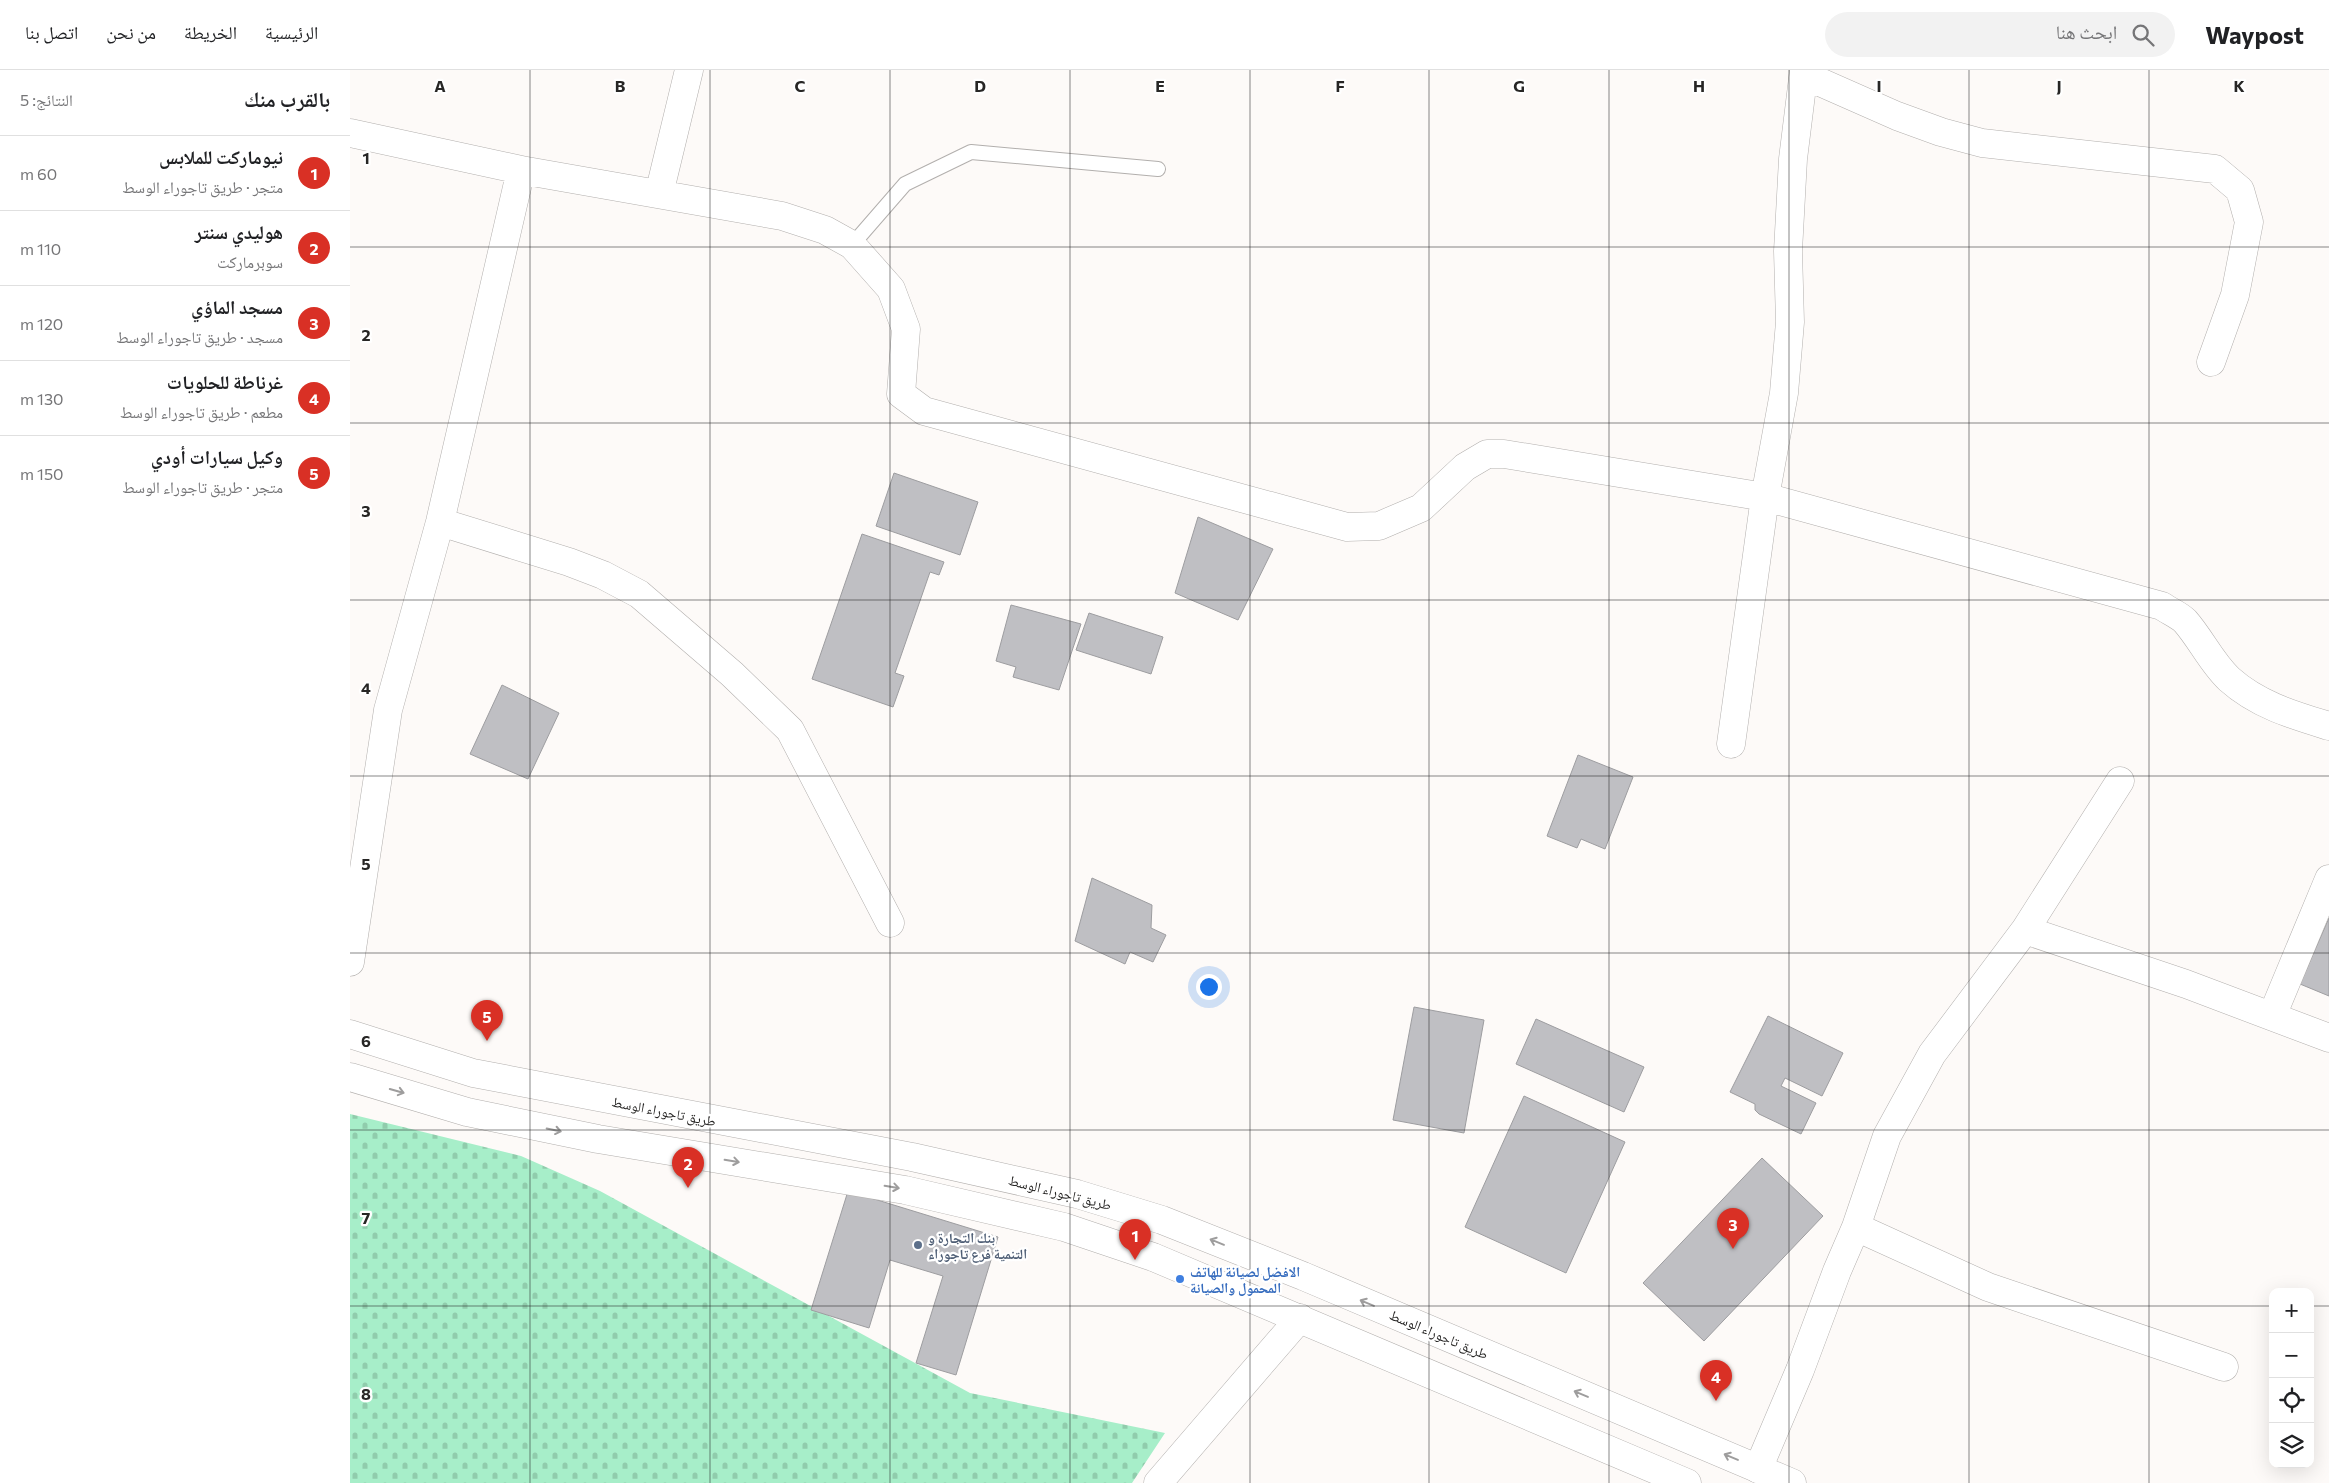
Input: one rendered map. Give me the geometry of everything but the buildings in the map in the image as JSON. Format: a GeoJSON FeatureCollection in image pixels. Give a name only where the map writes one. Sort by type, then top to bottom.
{"type":"FeatureCollection","features":[{"type":"Feature","properties":{"kind":"street"},"geometry":{"type":"LineString","coordinates":[[659,194],[689,70]]}},
{"type":"Feature","properties":{"kind":"street"},"geometry":{"type":"LineString","coordinates":[[1731,744],[1765,497],[1784,393],[1790,322],[1788,251],[1793,159],[1804,72],[1897,116],[1942,132],[1982,142],[2215,168],[2240,190],[2249,222],[2235,295],[2211,362]]}},
{"type":"Feature","properties":{"kind":"street"},"geometry":{"type":"LineString","coordinates":[[350,133],[521,170],[782,216],[826,230],[852,245],[891,289],[906,328],[901,394],[924,411],[1005,435],[1347,527],[1379,526],[1421,508],[1465,467],[1486,454],[1573,465],[1765,497],[2162,606],[2184,620],[2229,679],[2256,699],[2283,712],[2329,726]]}},
{"type":"Feature","properties":{"kind":"street"},"geometry":{"type":"LineString","coordinates":[[350,962],[388,710],[440,522],[521,170]]}},
{"type":"Feature","properties":{"kind":"street"},"geometry":{"type":"LineString","coordinates":[[440,522],[569,562],[639,594],[732,674],[790,730],[890,923]]}},
{"type":"Feature","properties":{"kind":"street"},"geometry":{"type":"LineString","coordinates":[[1758,1469],[1800,1370],[1837,1271],[1856,1227],[1887,1136],[1932,1054],[2025,930],[2120,781]]}},
{"type":"Feature","properties":{"kind":"street"},"geometry":{"type":"LineString","coordinates":[[2272,1016],[2329,879]]}},
{"type":"Feature","properties":{"kind":"street"},"geometry":{"type":"LineString","coordinates":[[2025,930],[2272,1016],[2329,1038]]}},
{"type":"Feature","properties":{"kind":"street","name":"طريق تاجوراء الوسط"},"geometry":{"type":"LineString","coordinates":[[350,1034],[473,1073],[912,1157],[1076,1194],[1171,1224],[1303,1276],[1792,1483]]}},
{"type":"Feature","properties":{"kind":"street"},"geometry":{"type":"LineString","coordinates":[[350,1077],[476,1114],[598,1139],[905,1190],[1064,1227],[1153,1257],[1687,1483]]}},
{"type":"Feature","properties":{"kind":"street"},"geometry":{"type":"LineString","coordinates":[[1856,1227],[1988,1287],[2224,1367]]}},
{"type":"Feature","properties":{"kind":"street"},"geometry":{"type":"LineString","coordinates":[[1158,1483],[1300,1318]]}},
{"type":"Feature","properties":{"kind":"street"},"geometry":{"type":"LineString","coordinates":[[1445,1380],[1460,1343]]}},
{"type":"Feature","properties":{"kind":"lane"},"geometry":{"type":"LineString","coordinates":[[852,245],[905,184],[971,152],[1158,169]]}},
{"type":"Feature","properties":{"kind":"green space"},"geometry":{"type":"Polygon","coordinates":[[[350,1114],[521,1156],[600,1191],[970,1393],[1165,1433],[1132,1483],[350,1483],[350,1114]]]}},
{"type":"Feature","properties":{"kind":"place","name":"وكيل سيارات أودي"},"geometry":{"type":"Point","coordinates":[487,1041]}},
{"type":"Feature","properties":{"kind":"place","name":"هوليدي سنتر"},"geometry":{"type":"Point","coordinates":[688,1188]}},
{"type":"Feature","properties":{"kind":"place","name":"بنك التجارة و التنمية فرع تاجوراء"},"geometry":{"type":"Point","coordinates":[918,1245]}},
{"type":"Feature","properties":{"kind":"place","name":"مسجد الماؤي"},"geometry":{"type":"Point","coordinates":[1733,1249]}},
{"type":"Feature","properties":{"kind":"place","name":"نيوماركت للملابس"},"geometry":{"type":"Point","coordinates":[1135,1260]}},
{"type":"Feature","properties":{"kind":"place","name":"الافضل لصيانة للهاتف المحمول والصيانة"},"geometry":{"type":"Point","coordinates":[1180,1279]}},
{"type":"Feature","properties":{"kind":"place","name":"غرناطة للحلويات"},"geometry":{"type":"Point","coordinates":[1716,1401]}}]}
